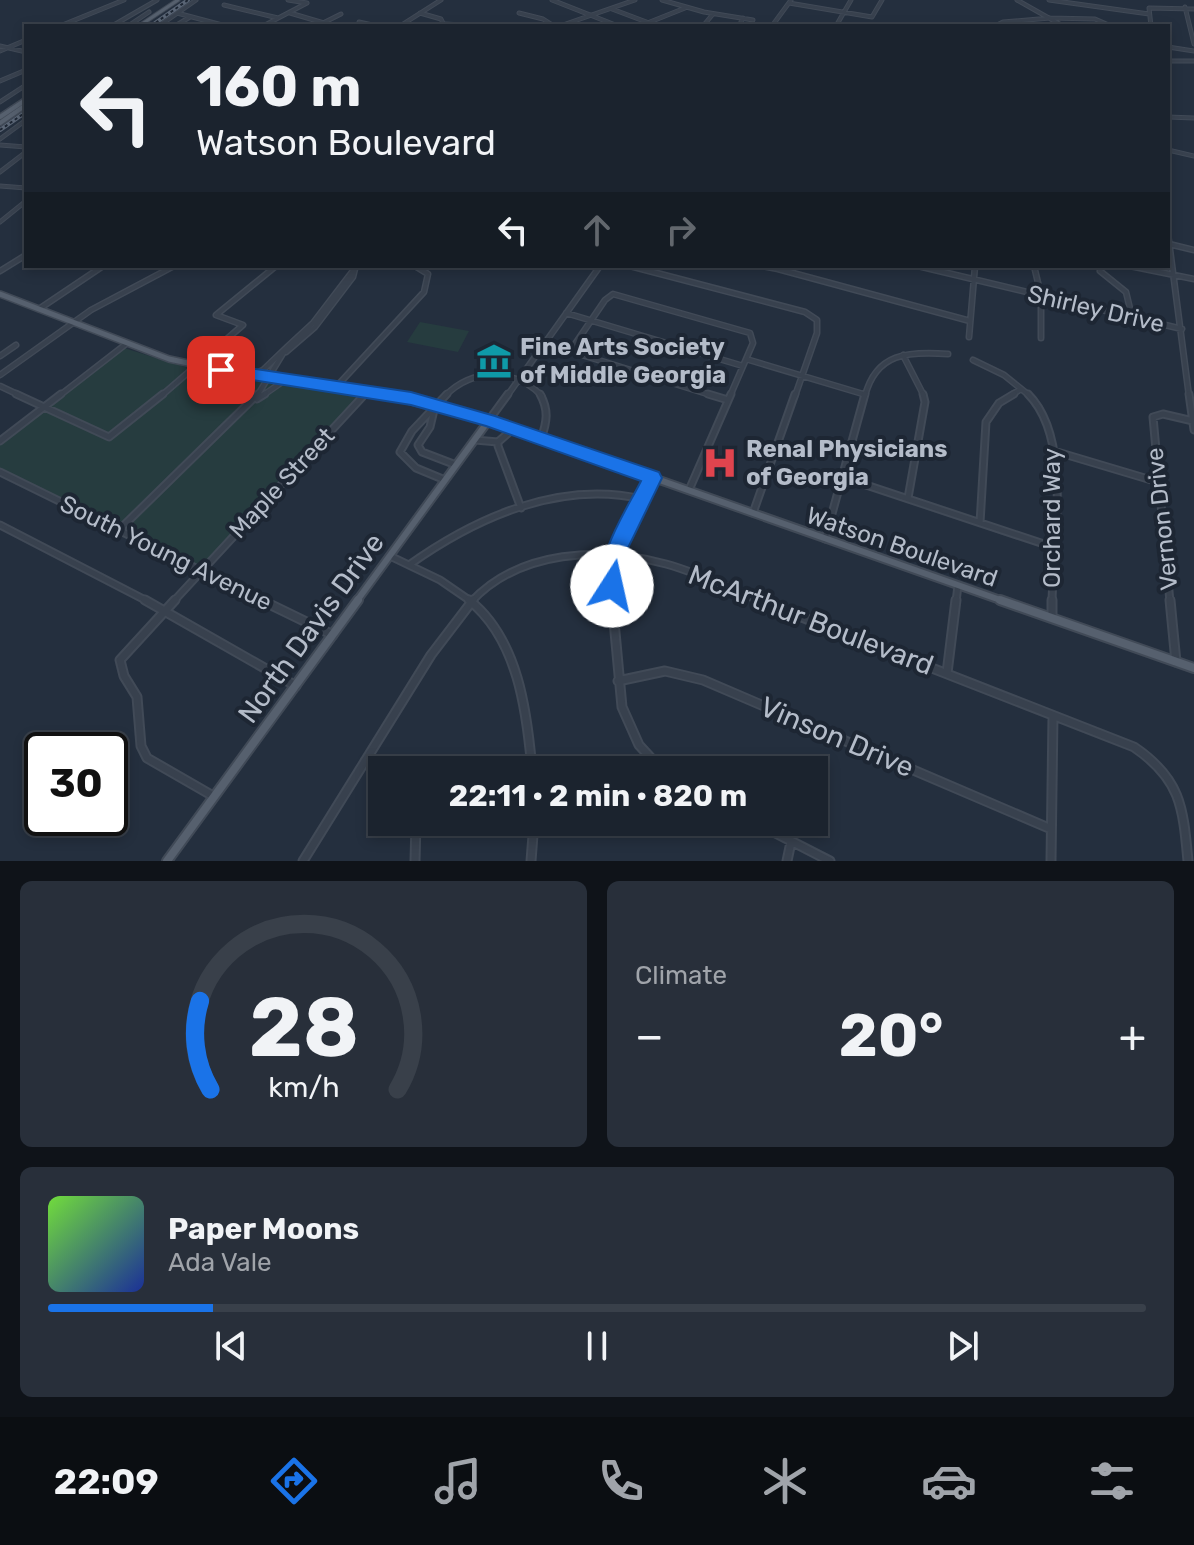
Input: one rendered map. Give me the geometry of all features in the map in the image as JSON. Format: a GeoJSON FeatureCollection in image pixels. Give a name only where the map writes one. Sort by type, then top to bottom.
{"type":"FeatureCollection","features":[{"type":"Feature","properties":{"kind":"main road"},"geometry":{"type":"LineString","coordinates":[[142,24],[178,0]]}},
{"type":"Feature","properties":{"kind":"main road"},"geometry":{"type":"LineString","coordinates":[[2,117],[24,103]]}},
{"type":"Feature","properties":{"kind":"main road","name":"Watson Boulevard"},"geometry":{"type":"LineString","coordinates":[[0,294],[126,344],[196,365],[368,390],[489,420],[1194,668]]}},
{"type":"Feature","properties":{"kind":"main road","name":"North Davis Drive"},"geometry":{"type":"LineString","coordinates":[[167,861],[489,420]]}},
{"type":"Feature","properties":{"kind":"street"},"geometry":{"type":"LineString","coordinates":[[65,24],[124,0]]}},
{"type":"Feature","properties":{"kind":"street"},"geometry":{"type":"LineString","coordinates":[[115,24],[157,0]]}},
{"type":"Feature","properties":{"kind":"street"},"geometry":{"type":"LineString","coordinates":[[162,24],[196,0]]}},
{"type":"Feature","properties":{"kind":"street"},"geometry":{"type":"LineString","coordinates":[[267,24],[307,3],[288,0]]}},
{"type":"Feature","properties":{"kind":"street"},"geometry":{"type":"LineString","coordinates":[[403,24],[441,0]]}},
{"type":"Feature","properties":{"kind":"street"},"geometry":{"type":"LineString","coordinates":[[552,0],[613,24]]}},
{"type":"Feature","properties":{"kind":"street"},"geometry":{"type":"LineString","coordinates":[[563,4],[574,0]]}},
{"type":"Feature","properties":{"kind":"street"},"geometry":{"type":"LineString","coordinates":[[566,24],[635,0]]}},
{"type":"Feature","properties":{"kind":"street"},"geometry":{"type":"LineString","coordinates":[[662,0],[713,14],[753,20]]}},
{"type":"Feature","properties":{"kind":"street"},"geometry":{"type":"LineString","coordinates":[[676,4],[685,0]]}},
{"type":"Feature","properties":{"kind":"street"},"geometry":{"type":"LineString","coordinates":[[837,24],[851,0]]}},
{"type":"Feature","properties":{"kind":"street"},"geometry":{"type":"LineString","coordinates":[[774,24],[790,2],[874,17],[882,0]]}},
{"type":"Feature","properties":{"kind":"street"},"geometry":{"type":"LineString","coordinates":[[1018,0],[1023,0]]}},
{"type":"Feature","properties":{"kind":"street"},"geometry":{"type":"LineString","coordinates":[[1018,0],[1060,24]]}},
{"type":"Feature","properties":{"kind":"street"},"geometry":{"type":"LineString","coordinates":[[1049,0],[1149,14]]}},
{"type":"Feature","properties":{"kind":"street"},"geometry":{"type":"LineString","coordinates":[[224,5],[278,18]]}},
{"type":"Feature","properties":{"kind":"street"},"geometry":{"type":"LineString","coordinates":[[1151,24],[1149,8],[1154,6],[1194,9]]}},
{"type":"Feature","properties":{"kind":"street"},"geometry":{"type":"LineString","coordinates":[[648,23],[686,7]]}},
{"type":"Feature","properties":{"kind":"street"},"geometry":{"type":"LineString","coordinates":[[1185,7],[1194,44]]}},
{"type":"Feature","properties":{"kind":"street"},"geometry":{"type":"LineString","coordinates":[[131,24],[150,10],[140,8]]}},
{"type":"Feature","properties":{"kind":"street"},"geometry":{"type":"LineString","coordinates":[[611,8],[651,24]]}},
{"type":"Feature","properties":{"kind":"street"},"geometry":{"type":"LineString","coordinates":[[177,13],[216,24]]}},
{"type":"Feature","properties":{"kind":"street"},"geometry":{"type":"LineString","coordinates":[[288,13],[324,23],[341,14]]}},
{"type":"Feature","properties":{"kind":"street"},"geometry":{"type":"LineString","coordinates":[[519,13],[551,24]]}},
{"type":"Feature","properties":{"kind":"street"},"geometry":{"type":"LineString","coordinates":[[419,14],[435,17],[443,24]]}},
{"type":"Feature","properties":{"kind":"street"},"geometry":{"type":"LineString","coordinates":[[705,24],[713,14]]}},
{"type":"Feature","properties":{"kind":"street"},"geometry":{"type":"LineString","coordinates":[[179,24],[191,17]]}},
{"type":"Feature","properties":{"kind":"street"},"geometry":{"type":"LineString","coordinates":[[740,24],[743,18]]}},
{"type":"Feature","properties":{"kind":"street"},"geometry":{"type":"LineString","coordinates":[[999,24],[1051,18],[1095,19],[1106,24]]}},
{"type":"Feature","properties":{"kind":"street"},"geometry":{"type":"LineString","coordinates":[[359,22],[368,24]]}},
{"type":"Feature","properties":{"kind":"street"},"geometry":{"type":"LineString","coordinates":[[0,51],[24,41]]}},
{"type":"Feature","properties":{"kind":"street"},"geometry":{"type":"LineString","coordinates":[[0,46],[24,52]]}},
{"type":"Feature","properties":{"kind":"street"},"geometry":{"type":"LineString","coordinates":[[1170,47],[1194,51]]}},
{"type":"Feature","properties":{"kind":"street"},"geometry":{"type":"LineString","coordinates":[[1170,61],[1194,61]]}},
{"type":"Feature","properties":{"kind":"street"},"geometry":{"type":"LineString","coordinates":[[0,81],[24,71]]}},
{"type":"Feature","properties":{"kind":"street"},"geometry":{"type":"LineString","coordinates":[[0,102],[24,86]]}},
{"type":"Feature","properties":{"kind":"street"},"geometry":{"type":"LineString","coordinates":[[1170,117],[1194,118]]}},
{"type":"Feature","properties":{"kind":"street"},"geometry":{"type":"LineString","coordinates":[[0,139],[24,121]]}},
{"type":"Feature","properties":{"kind":"street"},"geometry":{"type":"LineString","coordinates":[[0,145],[24,150]]}},
{"type":"Feature","properties":{"kind":"street"},"geometry":{"type":"LineString","coordinates":[[1170,150],[1194,156]]}},
{"type":"Feature","properties":{"kind":"street"},"geometry":{"type":"LineString","coordinates":[[0,172],[24,152]]}},
{"type":"Feature","properties":{"kind":"street"},"geometry":{"type":"LineString","coordinates":[[0,186],[24,188]]}},
{"type":"Feature","properties":{"kind":"street"},"geometry":{"type":"LineString","coordinates":[[0,222],[24,203]]}},
{"type":"Feature","properties":{"kind":"street"},"geometry":{"type":"LineString","coordinates":[[1170,244],[1194,250]]}},
{"type":"Feature","properties":{"kind":"street"},"geometry":{"type":"LineString","coordinates":[[1170,249],[1194,430]]}},
{"type":"Feature","properties":{"kind":"street"},"geometry":{"type":"LineString","coordinates":[[0,271],[24,256]]}},
{"type":"Feature","properties":{"kind":"street"},"geometry":{"type":"LineString","coordinates":[[39,309],[100,268]]}},
{"type":"Feature","properties":{"kind":"street"},"geometry":{"type":"LineString","coordinates":[[0,375],[99,305],[170,268]]}},
{"type":"Feature","properties":{"kind":"street"},"geometry":{"type":"LineString","coordinates":[[0,386],[109,437],[119,432],[243,325],[216,315],[274,268]]}},
{"type":"Feature","properties":{"kind":"street"},"geometry":{"type":"LineString","coordinates":[[252,375],[263,370],[318,324],[353,277],[355,268]]}},
{"type":"Feature","properties":{"kind":"street"},"geometry":{"type":"LineString","coordinates":[[337,386],[424,292],[428,274],[418,268]]}},
{"type":"Feature","properties":{"kind":"street"},"geometry":{"type":"LineString","coordinates":[[489,420],[599,268]]}},
{"type":"Feature","properties":{"kind":"street"},"geometry":{"type":"LineString","coordinates":[[637,268],[814,316],[818,324],[753,513]]}},
{"type":"Feature","properties":{"kind":"street"},"geometry":{"type":"LineString","coordinates":[[779,268],[970,321]]}},
{"type":"Feature","properties":{"kind":"street","name":"Shirley Drive"},"geometry":{"type":"LineString","coordinates":[[926,268],[1182,329]]}},
{"type":"Feature","properties":{"kind":"street"},"geometry":{"type":"LineString","coordinates":[[969,337],[975,268]]}},
{"type":"Feature","properties":{"kind":"street"},"geometry":{"type":"LineString","coordinates":[[1034,268],[1041,295],[1041,338]]}},
{"type":"Feature","properties":{"kind":"street"},"geometry":{"type":"LineString","coordinates":[[1140,268],[1194,279]]}},
{"type":"Feature","properties":{"kind":"street"},"geometry":{"type":"LineString","coordinates":[[1100,271],[1126,292],[1132,317]]}},
{"type":"Feature","properties":{"kind":"street"},"geometry":{"type":"LineString","coordinates":[[689,490],[728,400],[753,340],[746,330],[617,294],[608,296],[575,344],[575,352],[728,400]]}},
{"type":"Feature","properties":{"kind":"street"},"geometry":{"type":"LineString","coordinates":[[566,313],[863,394]]}},
{"type":"Feature","properties":{"kind":"street"},"geometry":{"type":"LineString","coordinates":[[0,441],[126,344]]}},
{"type":"Feature","properties":{"kind":"street"},"geometry":{"type":"LineString","coordinates":[[0,356],[16,345]]}},
{"type":"Feature","properties":{"kind":"street"},"geometry":{"type":"LineString","coordinates":[[253,402],[286,350]]}},
{"type":"Feature","properties":{"kind":"street"},"geometry":{"type":"LineString","coordinates":[[825,539],[863,394],[875,370],[888,360],[903,355],[948,354]]}},
{"type":"Feature","properties":{"kind":"street"},"geometry":{"type":"LineString","coordinates":[[903,355],[922,388],[925,402],[908,498]]}},
{"type":"Feature","properties":{"kind":"street","name":"Orchard Way"},"geometry":{"type":"LineString","coordinates":[[973,360],[1004,375],[1021,389],[1043,412],[1051,431],[1054,451],[1052,618]]}},
{"type":"Feature","properties":{"kind":"street"},"geometry":{"type":"LineString","coordinates":[[445,480],[416,468],[400,452],[415,428],[451,388],[472,377],[491,375],[518,380],[536,388],[549,407],[548,425],[541,439]]}},
{"type":"Feature","properties":{"kind":"street"},"geometry":{"type":"LineString","coordinates":[[118,531],[253,402],[286,379]]}},
{"type":"Feature","properties":{"kind":"street"},"geometry":{"type":"LineString","coordinates":[[980,523],[986,422],[999,403],[1021,389]]}},
{"type":"Feature","properties":{"kind":"street","name":"Maple Street"},"geometry":{"type":"LineString","coordinates":[[215,797],[147,758],[141,746],[137,697],[124,676],[120,660],[368,390]]}},
{"type":"Feature","properties":{"kind":"street"},"geometry":{"type":"LineString","coordinates":[[436,407],[430,427],[418,445],[422,452],[456,465]]}},
{"type":"Feature","properties":{"kind":"street","name":"Vernon Drive"},"geometry":{"type":"LineString","coordinates":[[1176,662],[1153,417],[1163,414],[1193,421]]}},
{"type":"Feature","properties":{"kind":"street"},"geometry":{"type":"LineString","coordinates":[[475,440],[498,442],[513,429]]}},
{"type":"Feature","properties":{"kind":"street"},"geometry":{"type":"LineString","coordinates":[[498,442],[521,508]]}},
{"type":"Feature","properties":{"kind":"street"},"geometry":{"type":"LineString","coordinates":[[1054,451],[1158,482]]}},
{"type":"Feature","properties":{"kind":"street","name":"South Young Avenue"},"geometry":{"type":"LineString","coordinates":[[0,472],[333,635]]}},
{"type":"Feature","properties":{"kind":"street"},"geometry":{"type":"LineString","coordinates":[[842,477],[1053,547]]}},
{"type":"Feature","properties":{"kind":"street"},"geometry":{"type":"LineString","coordinates":[[649,756],[639,745],[626,720],[618,681],[612,595],[615,554],[652,478]]}},
{"type":"Feature","properties":{"kind":"street"},"geometry":{"type":"LineString","coordinates":[[409,565],[460,531],[521,508],[592,495],[620,494],[642,499]]}},
{"type":"Feature","properties":{"kind":"street"},"geometry":{"type":"LineString","coordinates":[[0,525],[165,610],[296,686]]}},
{"type":"Feature","properties":{"kind":"street","name":"McArthur Boulevard"},"geometry":{"type":"LineString","coordinates":[[303,861],[438,645],[472,601],[496,581],[544,562],[567,556],[615,554],[633,555],[669,565],[1134,747],[1157,761],[1175,783],[1183,809],[1188,861]]}},
{"type":"Feature","properties":{"kind":"street"},"geometry":{"type":"LineString","coordinates":[[390,556],[443,581],[487,615],[504,645],[523,707],[530,756]]}},
{"type":"Feature","properties":{"kind":"street"},"geometry":{"type":"LineString","coordinates":[[947,673],[958,585]]}},
{"type":"Feature","properties":{"kind":"street","name":"Vinson Drive"},"geometry":{"type":"LineString","coordinates":[[618,681],[665,671],[703,680],[1051,829]]}},
{"type":"Feature","properties":{"kind":"street"},"geometry":{"type":"LineString","coordinates":[[1051,861],[1053,716]]}},
{"type":"Feature","properties":{"kind":"street"},"geometry":{"type":"LineString","coordinates":[[415,861],[416,836]]}},
{"type":"Feature","properties":{"kind":"street"},"geometry":{"type":"LineString","coordinates":[[531,861],[533,836]]}},
{"type":"Feature","properties":{"kind":"street"},"geometry":{"type":"LineString","coordinates":[[780,836],[830,861]]}},
{"type":"Feature","properties":{"kind":"street"},"geometry":{"type":"LineString","coordinates":[[787,861],[791,842]]}},
{"type":"Feature","properties":{"kind":"green space"},"geometry":{"type":"Polygon","coordinates":[[[420,322],[469,331],[458,352],[407,342],[420,322]]]}},
{"type":"Feature","properties":{"kind":"green space"},"geometry":{"type":"Polygon","coordinates":[[[124,348],[195,370],[368,390],[202,570],[0,471],[0,444],[124,348]]]}},
{"type":"Feature","properties":{"kind":"railway"},"geometry":{"type":"LineString","coordinates":[[154,24],[188,0]]}},
{"type":"Feature","properties":{"kind":"railway"},"geometry":{"type":"LineString","coordinates":[[0,130],[24,113]]}},
{"type":"Feature","properties":{"kind":"place","name":"Fine Arts Society of Middle Georgia"},"geometry":{"type":"Point","coordinates":[494,361]}},
{"type":"Feature","properties":{"kind":"place","name":"Renal Physicians of Georgia"},"geometry":{"type":"Point","coordinates":[720,463]}},
{"type":"Feature","properties":{"kind":"route"},"geometry":{"type":"LineString","coordinates":[[221,370],[368,390],[438,405],[652,478],[615,554],[612,586]]}}]}
